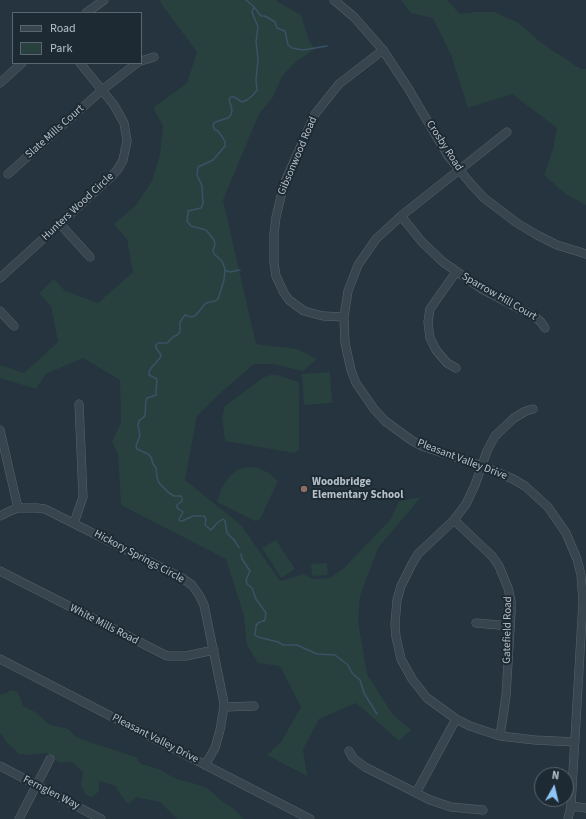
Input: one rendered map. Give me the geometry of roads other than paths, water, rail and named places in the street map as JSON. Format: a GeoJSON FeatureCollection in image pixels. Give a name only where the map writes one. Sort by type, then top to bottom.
{"type":"FeatureCollection","features":[{"type":"Feature","properties":{"kind":"street"},"geometry":{"type":"LineString","coordinates":[[87,12],[104,0]]}},
{"type":"Feature","properties":{"kind":"street","name":"Crosby Road"},"geometry":{"type":"LineString","coordinates":[[334,0],[354,17],[383,50],[448,156],[484,198],[517,223],[537,235],[557,245],[586,254]]}},
{"type":"Feature","properties":{"kind":"street","name":"Gibsonwood Road"},"geometry":{"type":"LineString","coordinates":[[344,317],[323,316],[304,311],[289,300],[284,293],[276,276],[274,263],[274,234],[276,217],[284,184],[315,114],[339,84],[383,50]]}},
{"type":"Feature","properties":{"kind":"street"},"geometry":{"type":"LineString","coordinates":[[142,61],[154,57]]}},
{"type":"Feature","properties":{"kind":"street"},"geometry":{"type":"LineString","coordinates":[[0,83],[21,64]]}},
{"type":"Feature","properties":{"kind":"street","name":"Hunters Wood Circle"},"geometry":{"type":"LineString","coordinates":[[0,278],[112,177],[123,160],[127,141],[124,123],[114,105],[81,64]]}},
{"type":"Feature","properties":{"kind":"street","name":"Slate Mills Court"},"geometry":{"type":"LineString","coordinates":[[8,174],[102,90],[136,64]]}},
{"type":"Feature","properties":{"kind":"street","name":"Pleasant Valley Drive"},"geometry":{"type":"LineString","coordinates":[[507,132],[401,216],[376,239],[358,265],[348,292],[344,317],[345,343],[351,370],[356,383],[374,409],[385,421],[411,440],[436,452],[482,466],[513,479],[525,486],[548,507],[558,520],[572,545],[584,589],[573,767]]}},
{"type":"Feature","properties":{"kind":"street","name":"Sparrow Hill Court"},"geometry":{"type":"LineString","coordinates":[[401,216],[413,232],[433,253],[456,272],[482,289],[535,317],[545,328]]}},
{"type":"Feature","properties":{"kind":"street"},"geometry":{"type":"LineString","coordinates":[[60,224],[90,257]]}},
{"type":"Feature","properties":{"kind":"street"},"geometry":{"type":"LineString","coordinates":[[456,272],[430,309],[428,322],[430,338],[436,350],[456,368]]}},
{"type":"Feature","properties":{"kind":"street"},"geometry":{"type":"LineString","coordinates":[[0,311],[14,326]]}},
{"type":"Feature","properties":{"kind":"street"},"geometry":{"type":"LineString","coordinates":[[74,523],[84,497],[79,404]]}},
{"type":"Feature","properties":{"kind":"street"},"geometry":{"type":"LineString","coordinates":[[533,409],[514,418],[495,436],[487,451],[471,495],[461,512],[418,554],[412,564],[400,586],[397,600],[395,624],[397,643],[401,659],[412,679],[427,698],[456,719],[470,726],[500,736],[575,742]]}},
{"type":"Feature","properties":{"kind":"street"},"geometry":{"type":"LineString","coordinates":[[0,430],[18,508]]}},
{"type":"Feature","properties":{"kind":"street","name":"Hickory Springs Circle"},"geometry":{"type":"LineString","coordinates":[[0,516],[18,508],[46,509],[182,578],[192,585],[204,605],[222,690],[224,707],[218,740],[205,765]]}},
{"type":"Feature","properties":{"kind":"street","name":"Gatefield Road"},"geometry":{"type":"LineString","coordinates":[[454,520],[492,556],[499,566],[508,588],[511,601],[506,696],[500,736]]}},
{"type":"Feature","properties":{"kind":"street","name":"White Mills Road"},"geometry":{"type":"LineString","coordinates":[[0,571],[168,656],[176,657],[214,650]]}},
{"type":"Feature","properties":{"kind":"street"},"geometry":{"type":"LineString","coordinates":[[476,623],[510,626]]}},
{"type":"Feature","properties":{"kind":"street","name":"Pleasant Valley Drive"},"geometry":{"type":"LineString","coordinates":[[0,659],[310,819]]}},
{"type":"Feature","properties":{"kind":"street"},"geometry":{"type":"LineString","coordinates":[[224,707],[254,706]]}},
{"type":"Feature","properties":{"kind":"street"},"geometry":{"type":"LineString","coordinates":[[416,793],[456,719]]}},
{"type":"Feature","properties":{"kind":"street"},"geometry":{"type":"LineString","coordinates":[[349,751],[353,758],[365,767],[430,800],[451,807],[483,810]]}},
{"type":"Feature","properties":{"kind":"street"},"geometry":{"type":"LineString","coordinates":[[19,819],[50,759]]}},
{"type":"Feature","properties":{"kind":"street","name":"Fernglen Way"},"geometry":{"type":"LineString","coordinates":[[0,766],[102,819]]}},
{"type":"Feature","properties":{"kind":"street"},"geometry":{"type":"LineString","coordinates":[[574,806],[586,808]]}},
{"type":"Feature","properties":{"kind":"street","name":"Pleasant Valley Drive"},"geometry":{"type":"LineString","coordinates":[[568,819],[571,807]]}},
{"type":"Feature","properties":{"kind":"waterway"},"geometry":{"type":"LineString","coordinates":[[239,548],[235,541],[227,533],[225,521],[223,519],[211,530],[205,525],[206,519],[204,516],[193,516],[180,521],[179,519],[183,512],[177,508],[177,505],[182,501],[181,496],[174,496],[159,483],[156,468],[151,457],[137,449],[136,446],[140,435],[138,425],[139,421],[145,416],[146,400],[147,398],[156,395],[157,379],[149,375],[151,368],[161,355],[156,348],[156,345],[158,343],[167,343],[180,332],[180,322],[185,315],[191,317],[195,316],[206,303],[218,299],[224,280],[225,269],[222,261],[214,254],[214,240],[206,230],[191,226],[187,221],[188,211],[201,208],[203,204],[202,186],[197,175],[198,167],[213,160],[225,146],[223,138],[218,131],[214,129],[213,125],[215,122],[228,118],[231,115],[232,110],[229,99],[231,97],[234,97],[242,102],[247,100],[257,90],[256,80],[258,59],[256,42],[258,27],[252,12],[254,7],[246,0]]}},
{"type":"Feature","properties":{"kind":"waterway"},"geometry":{"type":"LineString","coordinates":[[254,7],[261,16],[265,16],[275,22],[277,28],[285,31],[288,45],[292,48],[303,50],[327,46]]}},
{"type":"Feature","properties":{"kind":"waterway"},"geometry":{"type":"LineString","coordinates":[[225,270],[230,272],[240,270]]}},
{"type":"Feature","properties":{"kind":"waterway"},"geometry":{"type":"LineString","coordinates":[[241,554],[242,559],[250,571],[246,580],[247,584],[252,588],[256,599],[266,613],[265,620],[258,623],[256,626],[255,635],[283,645],[297,645],[317,654],[335,655],[348,665],[352,673],[360,680],[364,693],[377,714]]}},
{"type":"Feature","properties":{"kind":"place","name":"Woodbridge Elementary School"},"geometry":{"type":"Point","coordinates":[304,489]}}]}
